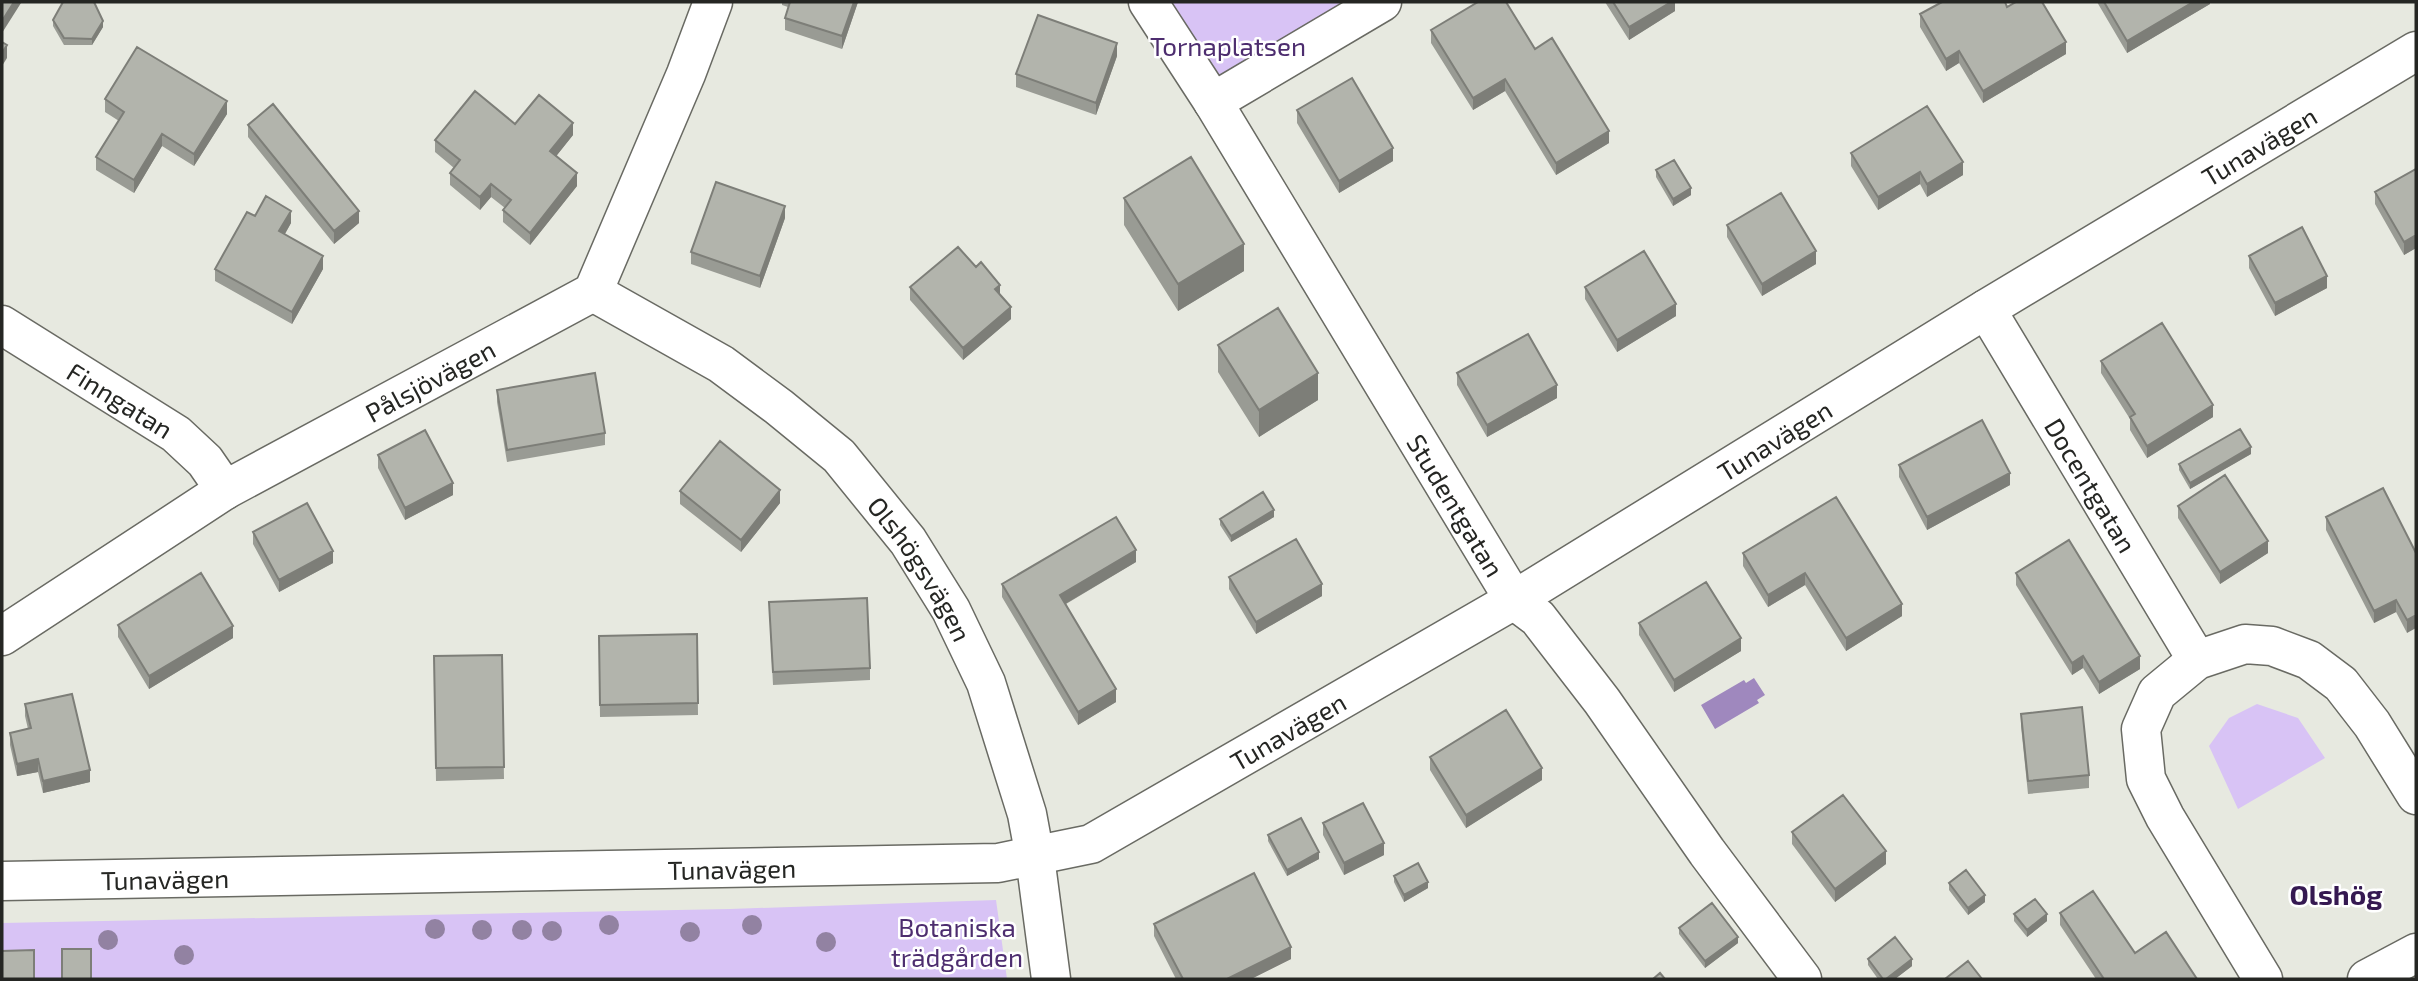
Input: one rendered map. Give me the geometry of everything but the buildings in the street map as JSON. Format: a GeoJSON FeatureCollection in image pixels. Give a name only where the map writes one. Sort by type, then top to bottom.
{"type":"FeatureCollection","features":[{"type":"Feature","properties":{"kind":"street"},"geometry":{"type":"LineString","coordinates":[[593,292],[686,74],[713,2]]}},
{"type":"Feature","properties":{"kind":"street","name":"Studentgatan"},"geometry":{"type":"LineString","coordinates":[[1148,2],[1213,102],[1514,600],[1538,618],[1602,701],[1707,852],[1802,979]]}},
{"type":"Feature","properties":{"kind":"street"},"geometry":{"type":"LineString","coordinates":[[1213,102],[1382,2]]}},
{"type":"Feature","properties":{"kind":"street","name":"Tunavägen"},"geometry":{"type":"LineString","coordinates":[[2,881],[985,863],[1035,857],[1091,844],[1514,600],[1986,309],[2416,51]]}},
{"type":"Feature","properties":{"kind":"street","name":"Pålsjövägen"},"geometry":{"type":"LineString","coordinates":[[2,636],[225,490],[593,292]]}},
{"type":"Feature","properties":{"kind":"street","name":"Olshögsvägen"},"geometry":{"type":"LineString","coordinates":[[593,292],[721,364],[779,407],[839,456],[908,541],[951,610],[986,683],[1027,814],[1051,979]]}},
{"type":"Feature","properties":{"kind":"street","name":"Docentgatan"},"geometry":{"type":"LineString","coordinates":[[1986,309],[2197,660]]}},
{"type":"Feature","properties":{"kind":"street","name":"Finngatan"},"geometry":{"type":"LineString","coordinates":[[2,325],[176,434],[205,461],[225,490]]}},
{"type":"Feature","properties":{"kind":"street"},"geometry":{"type":"LineString","coordinates":[[2263,979],[2165,817],[2146,779],[2141,729],[2157,693],[2197,660],[2245,645],[2272,646],[2309,660],[2342,684],[2372,724],[2416,795]]}},
{"type":"Feature","properties":{"kind":"green space","name":"Tornaplatsen"},"geometry":{"type":"Polygon","coordinates":[[[1148,2],[1382,2],[1213,102],[1148,2]]]}},
{"type":"Feature","properties":{"kind":"green space"},"geometry":{"type":"Polygon","coordinates":[[[2257,704],[2298,718],[2325,758],[2238,809],[2209,746],[2229,718],[2257,704]]]}},
{"type":"Feature","properties":{"kind":"green space","name":"Botaniska trädgården"},"geometry":{"type":"Polygon","coordinates":[[[996,900],[1007,979],[2,979],[2,923],[730,909],[996,900]]]}},
{"type":"Feature","properties":{"kind":"shaded area"},"geometry":{"type":"Polygon","coordinates":[[[1754,678],[1765,695],[1757,700],[1759,703],[1715,729],[1701,705],[1744,680],[1746,683],[1754,678]]]}},
{"type":"Feature","properties":{"kind":"district","name":"Olshög"},"geometry":{"type":"Point","coordinates":[2336,894]}}]}
